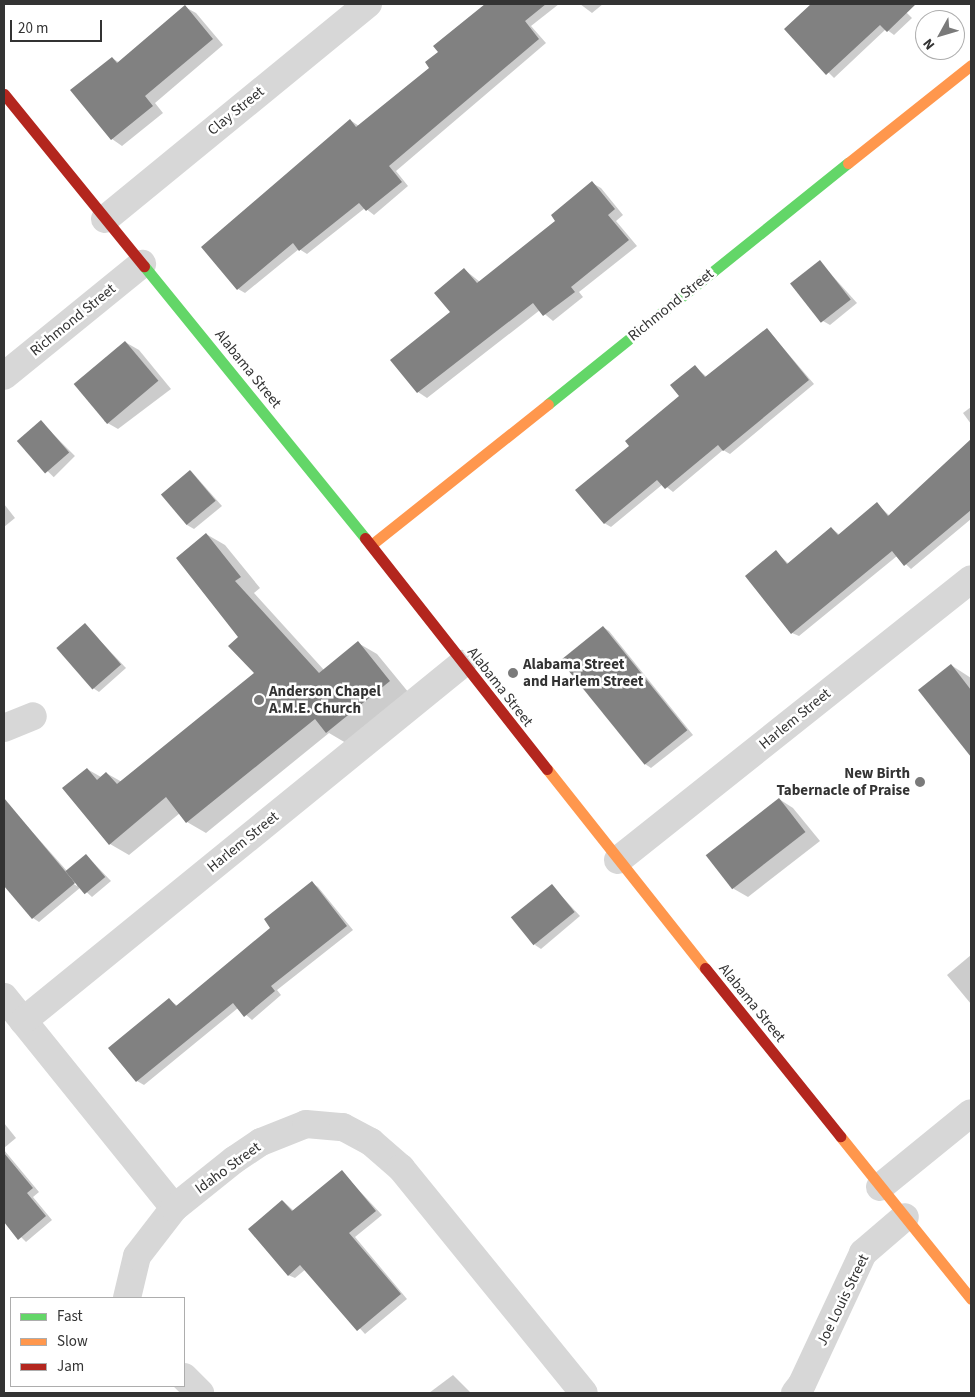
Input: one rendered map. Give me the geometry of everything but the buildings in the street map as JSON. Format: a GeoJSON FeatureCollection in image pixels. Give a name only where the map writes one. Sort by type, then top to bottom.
{"type":"FeatureCollection","features":[{"type":"Feature","properties":{"kind":"street","name":"Clay Street"},"geometry":{"type":"LineString","coordinates":[[105,219],[368,4]]}},
{"type":"Feature","properties":{"kind":"street","name":"Richmond Street"},"geometry":{"type":"LineString","coordinates":[[371,545],[971,65]]}},
{"type":"Feature","properties":{"kind":"street","name":"Alabama Street"},"geometry":{"type":"LineString","coordinates":[[4,94],[371,545],[462,664],[971,1299]]}},
{"type":"Feature","properties":{"kind":"street","name":"Richmond Street"},"geometry":{"type":"LineString","coordinates":[[4,376],[142,264]]}},
{"type":"Feature","properties":{"kind":"street","name":"Harlem Street"},"geometry":{"type":"LineString","coordinates":[[618,860],[971,578]]}},
{"type":"Feature","properties":{"kind":"street","name":"Harlem Street"},"geometry":{"type":"LineString","coordinates":[[23,1021],[462,664]]}},
{"type":"Feature","properties":{"kind":"street"},"geometry":{"type":"LineString","coordinates":[[4,728],[34,716]]}},
{"type":"Feature","properties":{"kind":"street"},"geometry":{"type":"LineString","coordinates":[[4,997],[174,1208]]}},
{"type":"Feature","properties":{"kind":"street"},"geometry":{"type":"LineString","coordinates":[[880,1186],[971,1114]]}},
{"type":"Feature","properties":{"kind":"street","name":"Idaho Street"},"geometry":{"type":"LineString","coordinates":[[127,1297],[137,1256],[174,1208],[260,1142],[306,1124],[343,1128],[370,1142],[401,1168],[584,1393]]}},
{"type":"Feature","properties":{"kind":"street","name":"Joe Louis Street"},"geometry":{"type":"LineString","coordinates":[[795,1393],[802,1384],[863,1253],[906,1217]]}},
{"type":"Feature","properties":{"kind":"street"},"geometry":{"type":"LineString","coordinates":[[185,1378],[200,1393]]}},
{"type":"Feature","properties":{"kind":"traffic: fast"},"geometry":{"type":"LineString","coordinates":[[548,404],[848,163]]}},
{"type":"Feature","properties":{"kind":"traffic: fast"},"geometry":{"type":"LineString","coordinates":[[144,266],[365,538]]}},
{"type":"Feature","properties":{"kind":"traffic: slow"},"geometry":{"type":"LineString","coordinates":[[848,163],[971,65]]}},
{"type":"Feature","properties":{"kind":"traffic: slow"},"geometry":{"type":"LineString","coordinates":[[371,545],[548,404]]}},
{"type":"Feature","properties":{"kind":"traffic: slow"},"geometry":{"type":"LineString","coordinates":[[547,769],[705,968]]}},
{"type":"Feature","properties":{"kind":"traffic: slow"},"geometry":{"type":"LineString","coordinates":[[840,1136],[971,1299]]}},
{"type":"Feature","properties":{"kind":"traffic: jam"},"geometry":{"type":"LineString","coordinates":[[4,94],[144,266]]}},
{"type":"Feature","properties":{"kind":"traffic: jam"},"geometry":{"type":"LineString","coordinates":[[365,538],[547,769]]}},
{"type":"Feature","properties":{"kind":"traffic: jam"},"geometry":{"type":"LineString","coordinates":[[705,968],[840,1136]]}},
{"type":"Feature","properties":{"kind":"place","name":"Alabama Street and Harlem Street"},"geometry":{"type":"Point","coordinates":[513,673]}},
{"type":"Feature","properties":{"kind":"place","name":"Anderson Chapel A.M.E. Church"},"geometry":{"type":"Point","coordinates":[259,700]}},
{"type":"Feature","properties":{"kind":"place","name":"New Birth Tabernacle of Praise"},"geometry":{"type":"Point","coordinates":[920,782]}}]}
